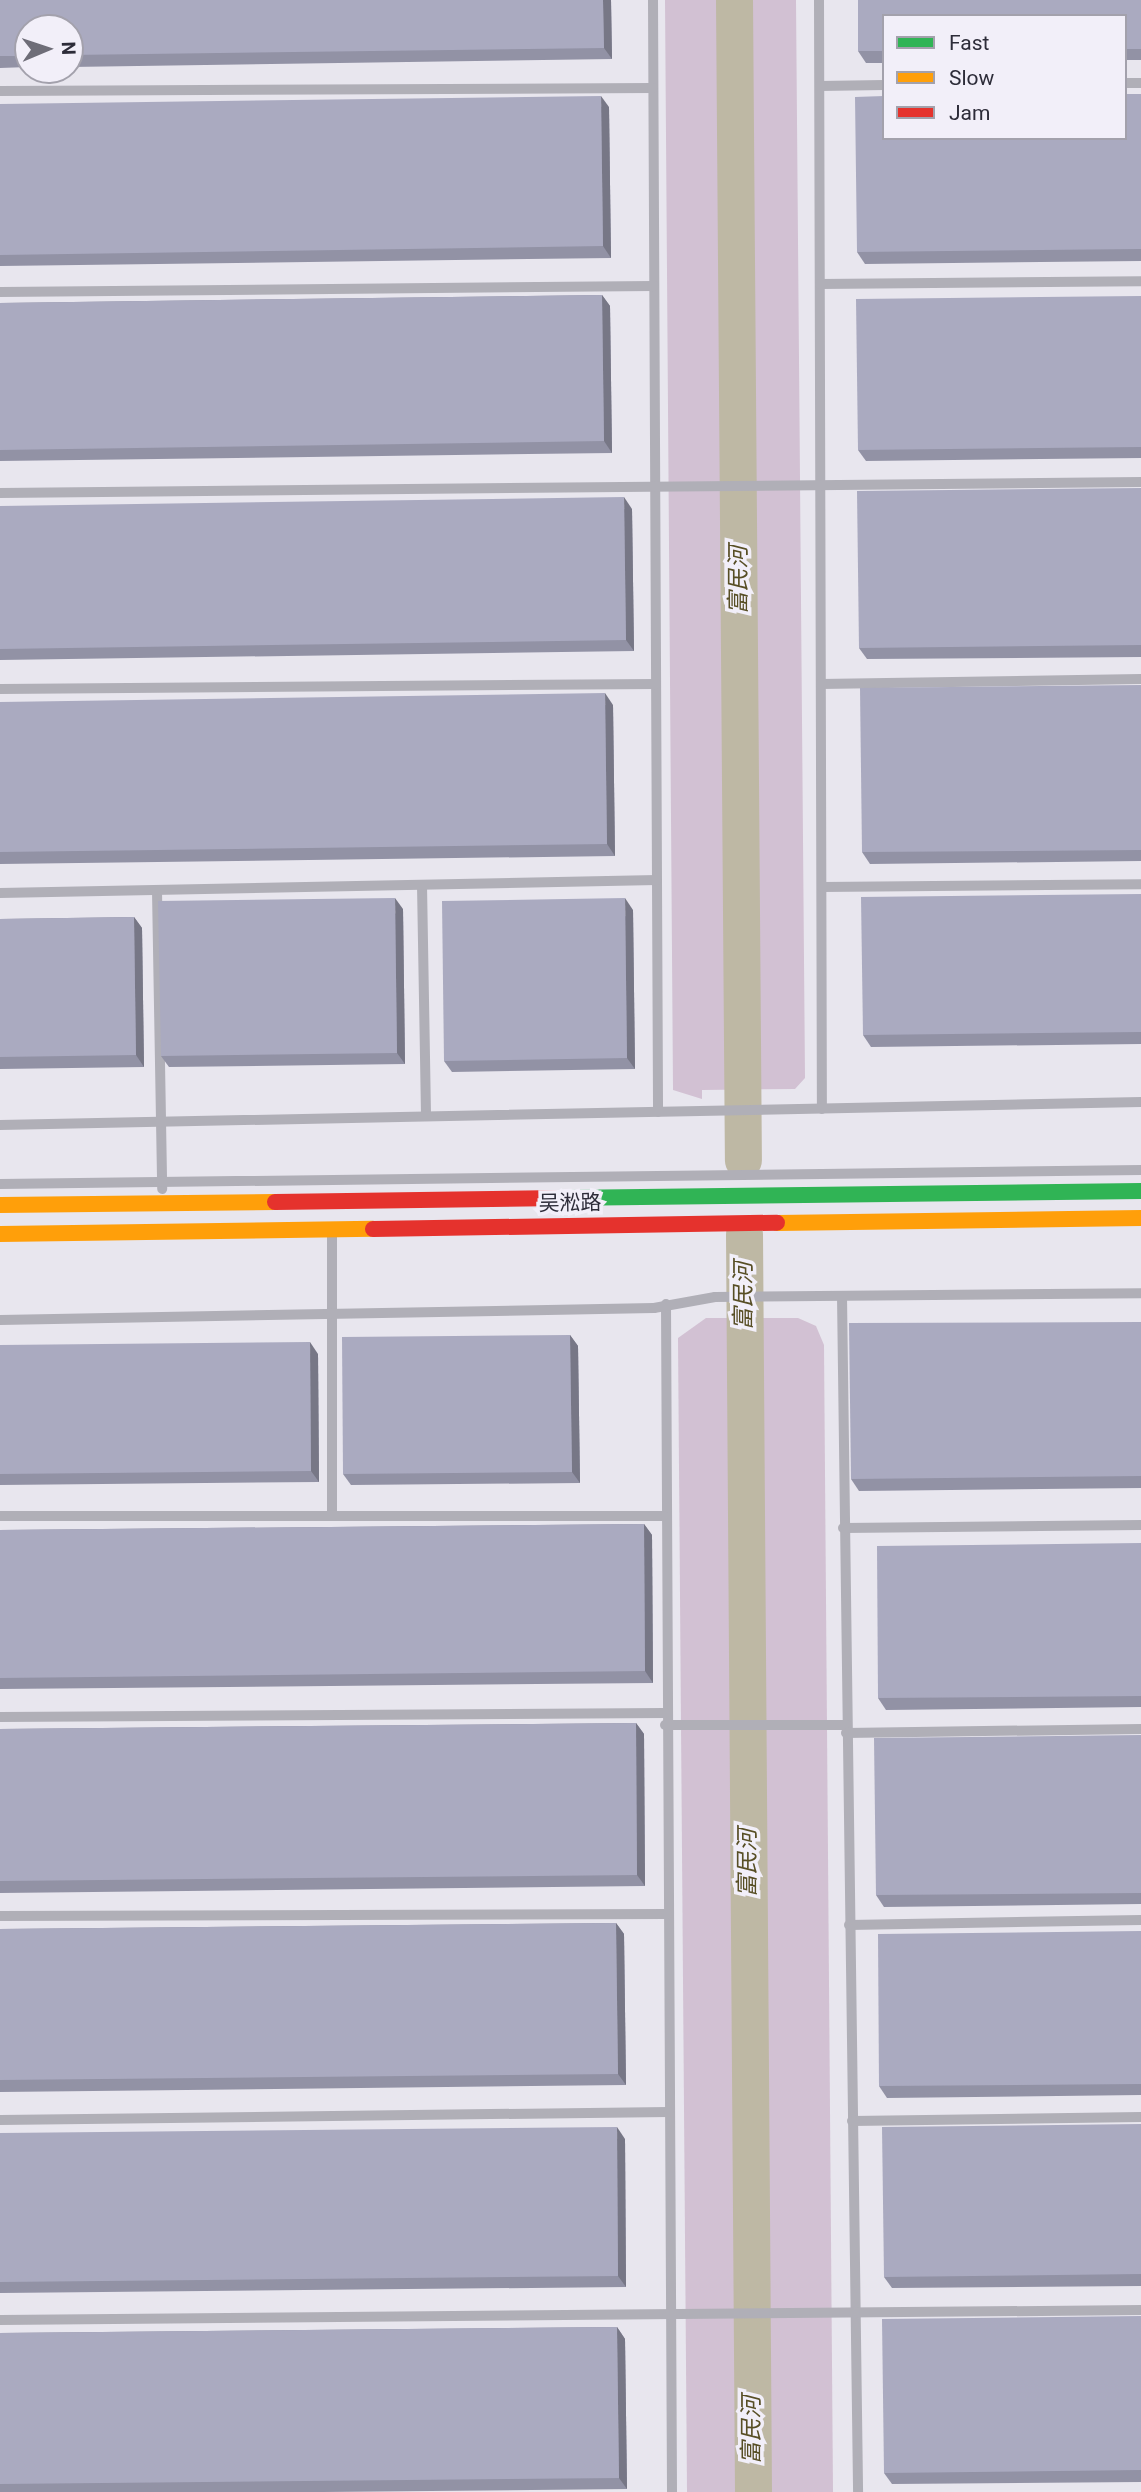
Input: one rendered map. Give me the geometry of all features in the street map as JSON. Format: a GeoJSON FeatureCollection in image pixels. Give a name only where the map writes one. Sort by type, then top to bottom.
{"type":"FeatureCollection","features":[{"type":"Feature","properties":{"kind":"main road","name":"吴淞路"},"geometry":{"type":"LineString","coordinates":[[0,1205],[1141,1191]]}},
{"type":"Feature","properties":{"kind":"main road","name":"吴淞路"},"geometry":{"type":"LineString","coordinates":[[0,1234],[1141,1218]]}},
{"type":"Feature","properties":{"kind":"lane"},"geometry":{"type":"LineString","coordinates":[[653,0],[657,1112]]}},
{"type":"Feature","properties":{"kind":"lane"},"geometry":{"type":"LineString","coordinates":[[819,0],[822,1109]]}},
{"type":"Feature","properties":{"kind":"lane"},"geometry":{"type":"LineString","coordinates":[[820,86],[882,85]]}},
{"type":"Feature","properties":{"kind":"lane"},"geometry":{"type":"LineString","coordinates":[[0,91],[653,88]]}},
{"type":"Feature","properties":{"kind":"lane"},"geometry":{"type":"LineString","coordinates":[[820,284],[1141,281]]}},
{"type":"Feature","properties":{"kind":"lane"},"geometry":{"type":"LineString","coordinates":[[0,292],[654,286]]}},
{"type":"Feature","properties":{"kind":"lane"},"geometry":{"type":"LineString","coordinates":[[0,493],[696,489],[1141,482]]}},
{"type":"Feature","properties":{"kind":"lane"},"geometry":{"type":"LineString","coordinates":[[821,684],[1141,679]]}},
{"type":"Feature","properties":{"kind":"lane"},"geometry":{"type":"LineString","coordinates":[[0,689],[656,684]]}},
{"type":"Feature","properties":{"kind":"lane"},"geometry":{"type":"LineString","coordinates":[[0,893],[657,880]]}},
{"type":"Feature","properties":{"kind":"lane"},"geometry":{"type":"LineString","coordinates":[[822,887],[1141,884]]}},
{"type":"Feature","properties":{"kind":"lane"},"geometry":{"type":"LineString","coordinates":[[422,885],[426,1116]]}},
{"type":"Feature","properties":{"kind":"lane"},"geometry":{"type":"LineString","coordinates":[[157,891],[163,1231]]}},
{"type":"Feature","properties":{"kind":"lane"},"geometry":{"type":"LineString","coordinates":[[0,1125],[1141,1102]]}},
{"type":"Feature","properties":{"kind":"lane"},"geometry":{"type":"LineString","coordinates":[[0,1184],[1141,1170]]}},
{"type":"Feature","properties":{"kind":"lane"},"geometry":{"type":"LineString","coordinates":[[332,1228],[332,1516]]}},
{"type":"Feature","properties":{"kind":"lane"},"geometry":{"type":"LineString","coordinates":[[0,1320],[654,1308],[715,1297],[1141,1293]]}},
{"type":"Feature","properties":{"kind":"lane"},"geometry":{"type":"LineString","coordinates":[[842,1296],[843,1528],[858,2492]]}},
{"type":"Feature","properties":{"kind":"lane"},"geometry":{"type":"LineString","coordinates":[[666,1304],[663,1516],[672,2492]]}},
{"type":"Feature","properties":{"kind":"lane"},"geometry":{"type":"LineString","coordinates":[[0,1516],[663,1516]]}},
{"type":"Feature","properties":{"kind":"lane"},"geometry":{"type":"LineString","coordinates":[[843,1528],[1141,1525]]}},
{"type":"Feature","properties":{"kind":"lane"},"geometry":{"type":"LineString","coordinates":[[0,1717],[665,1719],[703,1725],[846,1729],[1141,1729]]}},
{"type":"Feature","properties":{"kind":"lane"},"geometry":{"type":"LineString","coordinates":[[0,1916],[667,1914]]}},
{"type":"Feature","properties":{"kind":"lane"},"geometry":{"type":"LineString","coordinates":[[849,1925],[1141,1920]]}},
{"type":"Feature","properties":{"kind":"lane"},"geometry":{"type":"LineString","coordinates":[[0,2120],[669,2112]]}},
{"type":"Feature","properties":{"kind":"lane"},"geometry":{"type":"LineString","coordinates":[[852,2121],[1141,2118]]}},
{"type":"Feature","properties":{"kind":"lane"},"geometry":{"type":"LineString","coordinates":[[0,2320],[671,2318],[1141,2310]]}},
{"type":"Feature","properties":{"kind":"shaded area"},"geometry":{"type":"Polygon","coordinates":[[[665,0],[796,0],[805,1078],[795,1089],[702,1090],[702,1099],[673,1090],[665,0]]]}},
{"type":"Feature","properties":{"kind":"shaded area"},"geometry":{"type":"Polygon","coordinates":[[[706,1318],[798,1318],[816,1326],[824,1345],[833,2492],[687,2492],[678,1338],[706,1318]]]}},
{"type":"Feature","properties":{"kind":"building"},"geometry":{"type":"Polygon","coordinates":[[[0,0],[603,0],[604,48],[84,55],[84,14],[14,14],[14,56],[0,56],[0,0]]]}},
{"type":"Feature","properties":{"kind":"building"},"geometry":{"type":"Polygon","coordinates":[[[858,0],[1141,0],[1141,49],[1127,49],[1127,14],[882,14],[882,51],[858,51],[858,0]]]}},
{"type":"Feature","properties":{"kind":"building"},"geometry":{"type":"Polygon","coordinates":[[[1127,94],[1141,94],[1141,249],[857,252],[855,97],[882,96],[882,140],[1127,140],[1127,94]]]}},
{"type":"Feature","properties":{"kind":"building"},"geometry":{"type":"Polygon","coordinates":[[[601,96],[603,246],[0,255],[0,104],[601,96]]]}},
{"type":"Feature","properties":{"kind":"building"},"geometry":{"type":"Polygon","coordinates":[[[602,295],[604,441],[0,450],[0,303],[602,295]]]}},
{"type":"Feature","properties":{"kind":"building"},"geometry":{"type":"Polygon","coordinates":[[[1141,296],[1141,447],[858,450],[856,299],[1141,296]]]}},
{"type":"Feature","properties":{"kind":"building"},"geometry":{"type":"Polygon","coordinates":[[[1141,488],[1141,645],[859,648],[857,491],[1141,488]]]}},
{"type":"Feature","properties":{"kind":"building"},"geometry":{"type":"Polygon","coordinates":[[[624,497],[626,640],[0,649],[0,506],[624,497]]]}},
{"type":"Feature","properties":{"kind":"building"},"geometry":{"type":"Polygon","coordinates":[[[1141,685],[1141,850],[862,852],[860,688],[1141,685]]]}},
{"type":"Feature","properties":{"kind":"building"},"geometry":{"type":"Polygon","coordinates":[[[605,693],[607,844],[0,852],[0,702],[605,693]]]}},
{"type":"Feature","properties":{"kind":"building"},"geometry":{"type":"Polygon","coordinates":[[[1141,894],[1141,1032],[863,1035],[861,897],[1141,894]]]}},
{"type":"Feature","properties":{"kind":"building"},"geometry":{"type":"Polygon","coordinates":[[[395,898],[397,1053],[161,1056],[158,901],[395,898]]]}},
{"type":"Feature","properties":{"kind":"building"},"geometry":{"type":"Polygon","coordinates":[[[625,898],[627,1058],[444,1061],[442,901],[625,898]]]}},
{"type":"Feature","properties":{"kind":"building"},"geometry":{"type":"Polygon","coordinates":[[[134,917],[136,1055],[0,1057],[0,919],[134,917]]]}},
{"type":"Feature","properties":{"kind":"building"},"geometry":{"type":"Polygon","coordinates":[[[1141,1322],[1141,1476],[851,1479],[849,1323],[1141,1322]]]}},
{"type":"Feature","properties":{"kind":"building"},"geometry":{"type":"Polygon","coordinates":[[[570,1335],[572,1472],[343,1474],[342,1337],[570,1335]]]}},
{"type":"Feature","properties":{"kind":"building"},"geometry":{"type":"Polygon","coordinates":[[[310,1342],[311,1471],[0,1474],[0,1345],[310,1342]]]}},
{"type":"Feature","properties":{"kind":"building"},"geometry":{"type":"Polygon","coordinates":[[[644,1524],[645,1671],[0,1678],[0,1530],[644,1524]]]}},
{"type":"Feature","properties":{"kind":"building"},"geometry":{"type":"Polygon","coordinates":[[[1141,1543],[1141,1696],[878,1698],[877,1546],[1141,1543]]]}},
{"type":"Feature","properties":{"kind":"building"},"geometry":{"type":"Polygon","coordinates":[[[636,1723],[637,1875],[0,1881],[0,1729],[636,1723]]]}},
{"type":"Feature","properties":{"kind":"building"},"geometry":{"type":"Polygon","coordinates":[[[1141,1735],[1141,1893],[876,1895],[874,1738],[1141,1735]]]}},
{"type":"Feature","properties":{"kind":"building"},"geometry":{"type":"Polygon","coordinates":[[[616,1923],[618,2074],[0,2080],[0,1929],[616,1923]]]}},
{"type":"Feature","properties":{"kind":"building"},"geometry":{"type":"Polygon","coordinates":[[[1141,1931],[1141,2084],[879,2086],[878,1934],[1141,1931]]]}},
{"type":"Feature","properties":{"kind":"building"},"geometry":{"type":"Polygon","coordinates":[[[1141,2124],[1141,2274],[884,2277],[882,2127],[1141,2124]]]}},
{"type":"Feature","properties":{"kind":"building"},"geometry":{"type":"Polygon","coordinates":[[[617,2127],[618,2276],[0,2282],[0,2133],[617,2127]]]}},
{"type":"Feature","properties":{"kind":"building"},"geometry":{"type":"Polygon","coordinates":[[[1141,2316],[1141,2470],[884,2473],[882,2319],[1141,2316]]]}},
{"type":"Feature","properties":{"kind":"building"},"geometry":{"type":"Polygon","coordinates":[[[617,2327],[619,2478],[0,2484],[0,2333],[617,2327]]]}},
{"type":"Feature","properties":{"kind":"waterway","name":"富民河"},"geometry":{"type":"LineString","coordinates":[[734,0],[743,1160]]}},
{"type":"Feature","properties":{"kind":"waterway","name":"富民河"},"geometry":{"type":"LineString","coordinates":[[744,1234],[753,2492]]}},
{"type":"Feature","properties":{"kind":"traffic: fast"},"geometry":{"type":"LineString","coordinates":[[560,1198],[1141,1191]]}},
{"type":"Feature","properties":{"kind":"traffic: slow"},"geometry":{"type":"LineString","coordinates":[[0,1205],[275,1202]]}},
{"type":"Feature","properties":{"kind":"traffic: slow"},"geometry":{"type":"LineString","coordinates":[[777,1223],[1141,1218]]}},
{"type":"Feature","properties":{"kind":"traffic: slow"},"geometry":{"type":"LineString","coordinates":[[0,1234],[373,1229]]}},
{"type":"Feature","properties":{"kind":"traffic: jam"},"geometry":{"type":"LineString","coordinates":[[275,1202],[560,1198]]}},
{"type":"Feature","properties":{"kind":"traffic: jam"},"geometry":{"type":"LineString","coordinates":[[373,1229],[777,1223]]}}]}
